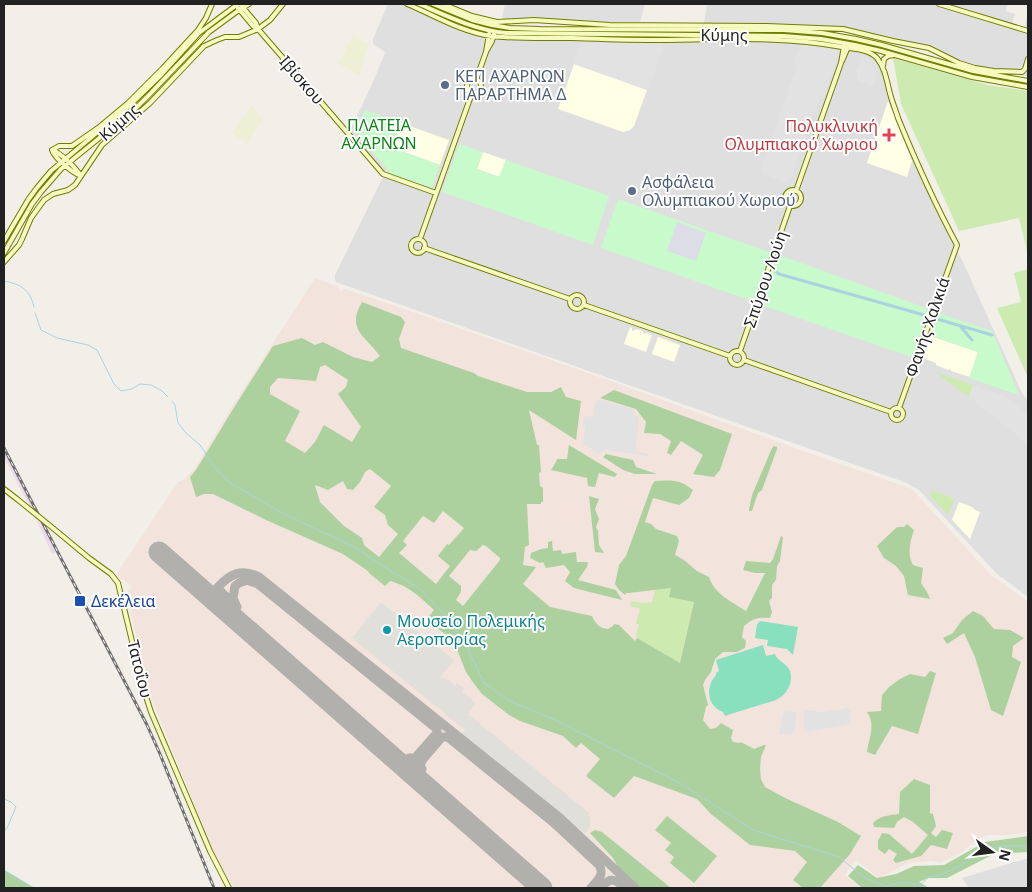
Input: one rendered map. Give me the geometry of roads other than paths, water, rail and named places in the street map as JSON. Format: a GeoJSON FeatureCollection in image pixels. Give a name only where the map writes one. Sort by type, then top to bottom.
{"type":"FeatureCollection","features":[{"type":"Feature","properties":{"kind":"street"},"geometry":{"type":"LineString","coordinates":[[81,176],[79,171],[53,154],[52,150],[59,146],[72,146],[98,128],[128,103],[198,30],[212,4]]}},
{"type":"Feature","properties":{"kind":"street","name":"Κύμης"},"geometry":{"type":"LineString","coordinates":[[4,240],[36,188],[46,176],[130,105],[161,75],[199,33],[238,6],[249,4]]}},
{"type":"Feature","properties":{"kind":"street"},"geometry":{"type":"LineString","coordinates":[[5,261],[22,239],[30,218],[44,200],[53,194],[72,188],[102,145],[150,103],[204,46],[225,37],[239,36],[258,29],[270,20],[283,4]]}},
{"type":"Feature","properties":{"kind":"street"},"geometry":{"type":"LineString","coordinates":[[407,4],[459,28],[473,32],[522,38],[786,40],[846,45],[895,55],[972,77],[1028,86]]}},
{"type":"Feature","properties":{"kind":"street"},"geometry":{"type":"LineString","coordinates":[[419,4],[492,34]]}},
{"type":"Feature","properties":{"kind":"street","name":"Κύμης"},"geometry":{"type":"LineString","coordinates":[[433,4],[472,20],[494,26],[784,30],[808,32],[882,45],[973,72],[1028,81]]}},
{"type":"Feature","properties":{"kind":"street"},"geometry":{"type":"LineString","coordinates":[[443,4],[472,16],[497,22],[534,20],[603,25],[767,26],[843,29],[900,43],[922,46],[974,68],[990,70],[1022,72],[1028,59]]}},
{"type":"Feature","properties":{"kind":"street"},"geometry":{"type":"LineString","coordinates":[[939,4],[1028,31]]}},
{"type":"Feature","properties":{"kind":"street","name":"Κύμης"},"geometry":{"type":"LineString","coordinates":[[4,253],[32,204],[50,180],[134,110],[203,37],[238,6]]}},
{"type":"Feature","properties":{"kind":"street","name":"Ιβίσκου"},"geometry":{"type":"LineString","coordinates":[[238,6],[256,24],[258,29],[383,174],[436,193]]}},
{"type":"Feature","properties":{"kind":"street"},"geometry":{"type":"LineString","coordinates":[[476,80],[494,26]]}},
{"type":"Feature","properties":{"kind":"street"},"geometry":{"type":"LineString","coordinates":[[796,191],[844,58],[848,38]]}},
{"type":"Feature","properties":{"kind":"street"},"geometry":{"type":"LineString","coordinates":[[846,45],[871,54],[878,59],[883,68]]}},
{"type":"Feature","properties":{"kind":"street"},"geometry":{"type":"LineString","coordinates":[[883,68],[884,59],[895,55]]}},
{"type":"Feature","properties":{"kind":"street","name":"Φανής Χαλκιά"},"geometry":{"type":"LineString","coordinates":[[883,68],[898,118],[956,246],[899,408]]}},
{"type":"Feature","properties":{"kind":"street"},"geometry":{"type":"LineString","coordinates":[[472,93],[467,88],[467,84],[472,80],[476,80]]}},
{"type":"Feature","properties":{"kind":"street"},"geometry":{"type":"LineString","coordinates":[[472,93],[477,92],[480,88],[480,83],[476,80]]}},
{"type":"Feature","properties":{"kind":"street"},"geometry":{"type":"LineString","coordinates":[[420,239],[472,93]]}},
{"type":"Feature","properties":{"kind":"street"},"geometry":{"type":"LineString","coordinates":[[790,191],[796,191],[800,195],[801,201],[795,206],[790,206],[786,201],[786,196],[790,191]]}},
{"type":"Feature","properties":{"kind":"street","name":"Σπύρου Λούη"},"geometry":{"type":"LineString","coordinates":[[740,351],[790,206]]}},
{"type":"Feature","properties":{"kind":"street"},"geometry":{"type":"LineString","coordinates":[[4,234],[12,226]]}},
{"type":"Feature","properties":{"kind":"street"},"geometry":{"type":"LineString","coordinates":[[420,239],[424,242],[424,248],[422,252],[418,253],[411,249],[412,242],[420,239]]}},
{"type":"Feature","properties":{"kind":"street"},"geometry":{"type":"LineString","coordinates":[[424,248],[570,300]]}},
{"type":"Feature","properties":{"kind":"street"},"geometry":{"type":"LineString","coordinates":[[573,296],[580,296],[583,298],[584,304],[580,309],[575,309],[571,305],[570,300],[573,296]]}},
{"type":"Feature","properties":{"kind":"street"},"geometry":{"type":"LineString","coordinates":[[584,304],[730,356]]}},
{"type":"Feature","properties":{"kind":"street"},"geometry":{"type":"LineString","coordinates":[[734,351],[740,351],[744,355],[744,360],[740,365],[735,365],[731,362],[730,356],[734,351]]}},
{"type":"Feature","properties":{"kind":"street"},"geometry":{"type":"LineString","coordinates":[[744,360],[891,412]]}},
{"type":"Feature","properties":{"kind":"street"},"geometry":{"type":"LineString","coordinates":[[894,408],[899,408],[903,414],[902,418],[895,420],[892,418],[891,412],[894,408]]}},
{"type":"Feature","properties":{"kind":"street","name":"Τατοΐου"},"geometry":{"type":"LineString","coordinates":[[4,489],[111,574],[118,583],[152,712],[210,851],[229,888]]}},
{"type":"Feature","properties":{"kind":"waterway"},"geometry":{"type":"LineString","coordinates":[[775,271],[779,274],[924,315]]}},
{"type":"Feature","properties":{"kind":"waterway"},"geometry":{"type":"LineString","coordinates":[[4,281],[24,288],[30,296],[34,307]]}},
{"type":"Feature","properties":{"kind":"waterway"},"geometry":{"type":"LineString","coordinates":[[35,313],[41,330],[57,338],[88,345],[97,350],[114,384],[121,391],[132,389],[140,384],[151,385],[168,397]]}},
{"type":"Feature","properties":{"kind":"waterway"},"geometry":{"type":"LineString","coordinates":[[937,319],[992,335]]}},
{"type":"Feature","properties":{"kind":"waterway"},"geometry":{"type":"LineString","coordinates":[[961,327],[972,340]]}},
{"type":"Feature","properties":{"kind":"waterway"},"geometry":{"type":"LineString","coordinates":[[172,401],[175,405],[178,423],[200,445],[216,469],[229,482],[280,512],[354,547],[419,588],[445,615],[467,647],[484,683],[510,701],[551,718],[678,782],[753,830],[839,857],[865,878],[885,886],[904,883],[920,885],[925,888]]}},
{"type":"Feature","properties":{"kind":"waterway"},"geometry":{"type":"LineString","coordinates":[[4,799],[16,807],[4,832]]}},
{"type":"Feature","properties":{"kind":"waterway"},"geometry":{"type":"LineString","coordinates":[[921,884],[929,877],[940,875],[958,867],[983,851],[1002,846],[1028,846]]}},
{"type":"Feature","properties":{"kind":"waterway"},"geometry":{"type":"LineString","coordinates":[[4,870],[34,888]]}},
{"type":"Feature","properties":{"kind":"railway"},"geometry":{"type":"LineString","coordinates":[[4,448],[147,725],[214,888]]}},
{"type":"Feature","properties":{"kind":"place","name":"ΚΕΠ ΑΧΑΡΝΩΝ ΠΑΡΑΡΤΗΜΑ Δ"},"geometry":{"type":"Point","coordinates":[445,85]}},
{"type":"Feature","properties":{"kind":"place","name":"Πολυκλινική Ολυμπιακού Χωριου"},"geometry":{"type":"Point","coordinates":[889,135]}},
{"type":"Feature","properties":{"kind":"place","name":"Ασφάλεια Ολυμπιακού Χωριού"},"geometry":{"type":"Point","coordinates":[632,191]}},
{"type":"Feature","properties":{"kind":"place","name":"Δεκέλεια"},"geometry":{"type":"Point","coordinates":[80,601]}},
{"type":"Feature","properties":{"kind":"place","name":"Μουσείο Πολεμικής Αεροπορίας"},"geometry":{"type":"Point","coordinates":[387,630]}},
{"type":"Feature","properties":{"kind":"park label","name":"ΠΛΑΤΕΙΑ ΑΧΑΡΝΩΝ"},"geometry":{"type":"Point","coordinates":[379,134]}}]}
